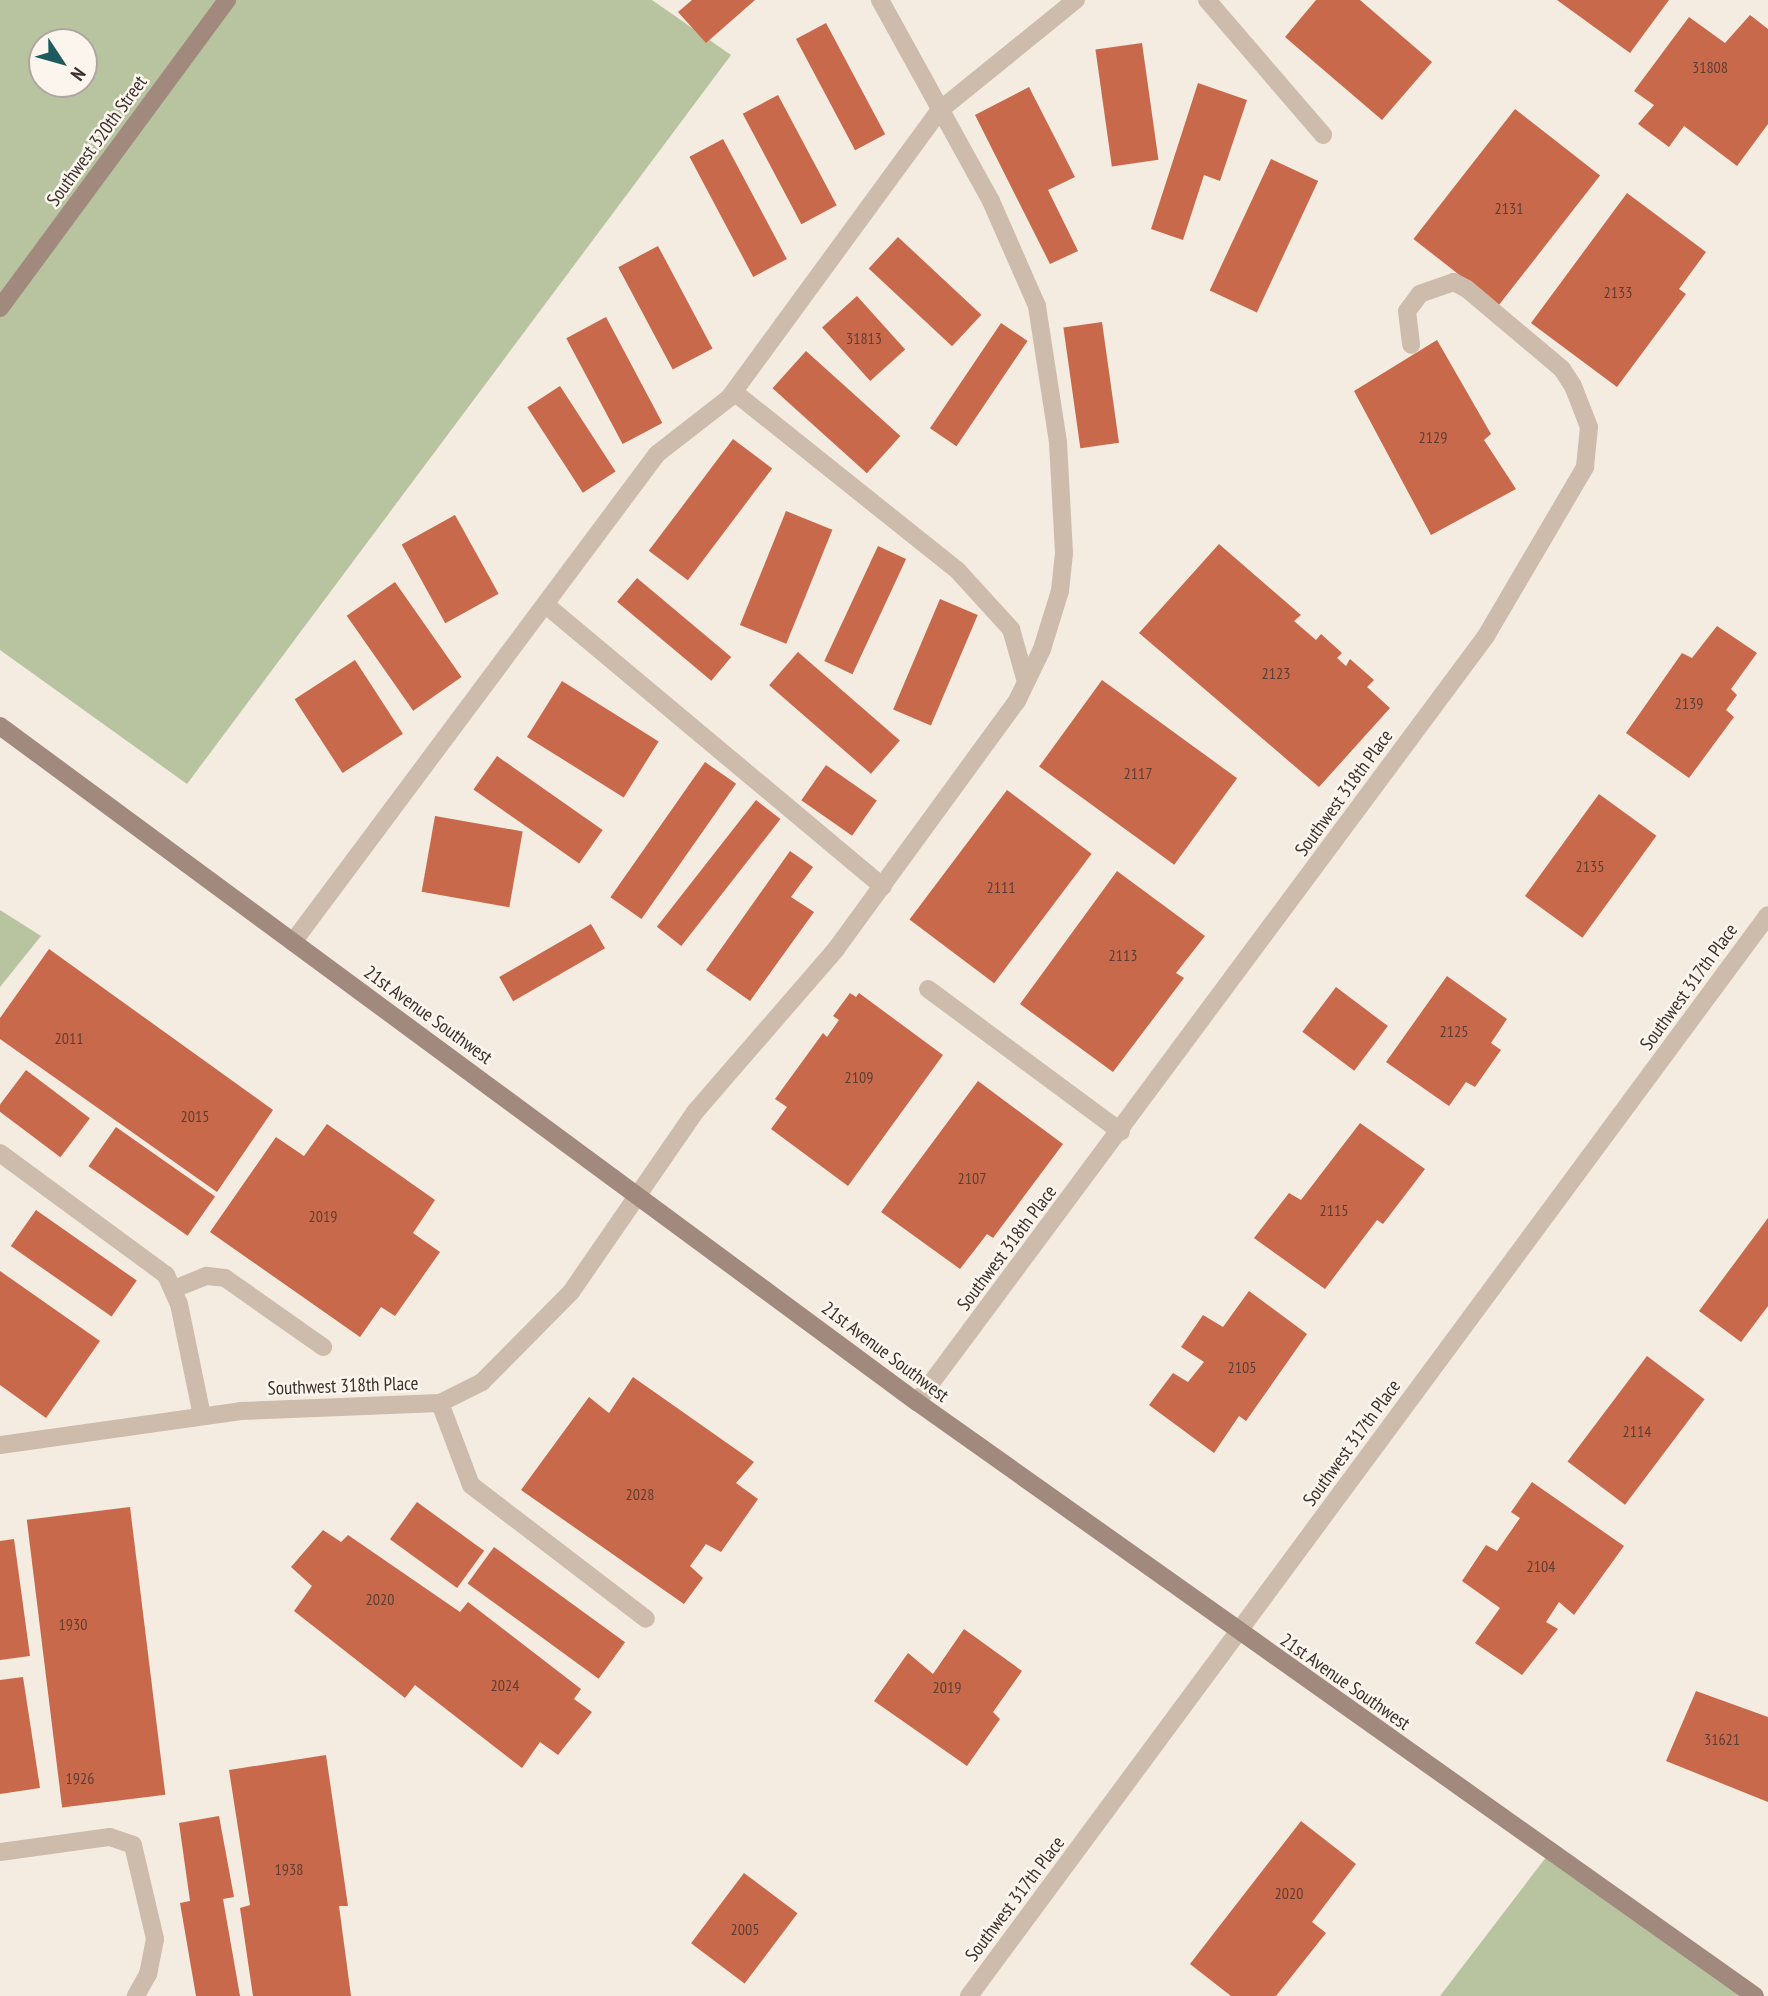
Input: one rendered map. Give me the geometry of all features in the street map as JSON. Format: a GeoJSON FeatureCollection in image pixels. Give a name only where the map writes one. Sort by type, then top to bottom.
{"type":"FeatureCollection","features":[{"type":"Feature","properties":{"kind":"main road","name":"Southwest 320th Street"},"geometry":{"type":"LineString","coordinates":[[0,308],[227,0]]}},
{"type":"Feature","properties":{"kind":"main road","name":"21st Avenue Southwest"},"geometry":{"type":"LineString","coordinates":[[0,726],[917,1402],[1238,1633],[1755,1996]]}},
{"type":"Feature","properties":{"kind":"street","name":"Southwest 318th Place"},"geometry":{"type":"LineString","coordinates":[[0,1445],[202,1416],[440,1403],[482,1382],[530,1340],[641,1196],[695,1112],[883,887],[977,761],[1026,682],[1060,591],[1064,553],[1058,442],[1037,306],[991,201],[880,0]]}},
{"type":"Feature","properties":{"kind":"street"},"geometry":{"type":"LineString","coordinates":[[293,942],[657,454],[734,392],[940,110],[1076,0]]}},
{"type":"Feature","properties":{"kind":"street"},"geometry":{"type":"LineString","coordinates":[[1207,0],[1323,135]]}},
{"type":"Feature","properties":{"kind":"street","name":"Southwest 318th Place"},"geometry":{"type":"LineString","coordinates":[[917,1402],[1121,1132],[1486,636],[1585,467],[1589,427],[1573,386],[1562,369],[1467,289],[1454,282],[1420,294],[1407,311],[1411,345]]}},
{"type":"Feature","properties":{"kind":"street"},"geometry":{"type":"LineString","coordinates":[[734,392],[958,571],[1012,629],[1026,682]]}},
{"type":"Feature","properties":{"kind":"street"},"geometry":{"type":"LineString","coordinates":[[546,605],[883,887]]}},
{"type":"Feature","properties":{"kind":"street","name":"Southwest 317th Place"},"geometry":{"type":"LineString","coordinates":[[969,1996],[1768,915]]}},
{"type":"Feature","properties":{"kind":"street"},"geometry":{"type":"LineString","coordinates":[[928,989],[1121,1132]]}},
{"type":"Feature","properties":{"kind":"street"},"geometry":{"type":"LineString","coordinates":[[0,1153],[147,1256],[174,1289],[202,1416]]}},
{"type":"Feature","properties":{"kind":"street"},"geometry":{"type":"LineString","coordinates":[[174,1289],[206,1276],[225,1279],[323,1348]]}},
{"type":"Feature","properties":{"kind":"street"},"geometry":{"type":"LineString","coordinates":[[440,1403],[471,1485],[646,1619]]}},
{"type":"Feature","properties":{"kind":"street"},"geometry":{"type":"LineString","coordinates":[[0,1852],[110,1837],[133,1845],[155,1939],[148,1974],[136,1996]]}},
{"type":"Feature","properties":{"kind":"green space"},"geometry":{"type":"Polygon","coordinates":[[[0,0],[652,0],[731,55],[187,784],[0,650],[0,0]]]}},
{"type":"Feature","properties":{"kind":"green space"},"geometry":{"type":"Polygon","coordinates":[[[0,910],[41,936],[0,987],[0,910]]]}},
{"type":"Feature","properties":{"kind":"green space"},"geometry":{"type":"Polygon","coordinates":[[[1550,1852],[1755,1996],[1440,1996],[1550,1852]]]}},
{"type":"Feature","properties":{"kind":"building"},"geometry":{"type":"Polygon","coordinates":[[[692,0],[755,0],[706,43],[678,12],[692,0]]]}},
{"type":"Feature","properties":{"kind":"building"},"geometry":{"type":"Polygon","coordinates":[[[1316,0],[1360,0],[1432,62],[1382,120],[1285,37],[1316,0]]]}},
{"type":"Feature","properties":{"kind":"building"},"geometry":{"type":"Polygon","coordinates":[[[1557,0],[1669,0],[1630,53],[1557,0]]]}},
{"type":"Feature","properties":{"kind":"building"},"geometry":{"type":"Polygon","coordinates":[[[1750,15],[1768,29],[1768,124],[1737,166],[1684,126],[1669,147],[1638,124],[1654,105],[1634,91],[1689,17],[1725,43],[1750,15]]]}},
{"type":"Feature","properties":{"kind":"building"},"geometry":{"type":"Polygon","coordinates":[[[826,23],[885,134],[855,150],[796,39],[826,23]]]}},
{"type":"Feature","properties":{"kind":"building"},"geometry":{"type":"Polygon","coordinates":[[[1142,43],[1158,160],[1112,166],[1095,50],[1142,43]]]}},
{"type":"Feature","properties":{"kind":"building"},"geometry":{"type":"Polygon","coordinates":[[[1198,83],[1247,100],[1220,181],[1204,175],[1183,240],[1151,229],[1198,83]]]}},
{"type":"Feature","properties":{"kind":"building"},"geometry":{"type":"Polygon","coordinates":[[[1029,87],[1075,177],[1048,190],[1078,251],[1050,264],[975,115],[1029,87]]]}},
{"type":"Feature","properties":{"kind":"building"},"geometry":{"type":"Polygon","coordinates":[[[778,95],[837,205],[801,224],[743,114],[778,95]]]}},
{"type":"Feature","properties":{"kind":"building"},"geometry":{"type":"Polygon","coordinates":[[[1515,109],[1600,175],[1499,306],[1413,239],[1515,109]]]}},
{"type":"Feature","properties":{"kind":"building"},"geometry":{"type":"Polygon","coordinates":[[[723,139],[787,259],[753,277],[689,157],[723,139]]]}},
{"type":"Feature","properties":{"kind":"building"},"geometry":{"type":"Polygon","coordinates":[[[1271,159],[1318,181],[1257,312],[1210,290],[1271,159]]]}},
{"type":"Feature","properties":{"kind":"building"},"geometry":{"type":"Polygon","coordinates":[[[1627,193],[1706,252],[1679,289],[1686,294],[1617,387],[1531,323],[1627,193]]]}},
{"type":"Feature","properties":{"kind":"building"},"geometry":{"type":"Polygon","coordinates":[[[898,237],[981,315],[952,346],[869,268],[898,237]]]}},
{"type":"Feature","properties":{"kind":"building"},"geometry":{"type":"Polygon","coordinates":[[[658,246],[712,348],[673,370],[618,267],[658,246]]]}},
{"type":"Feature","properties":{"kind":"building"},"geometry":{"type":"Polygon","coordinates":[[[857,296],[905,350],[870,381],[822,327],[857,296]]]}},
{"type":"Feature","properties":{"kind":"building"},"geometry":{"type":"Polygon","coordinates":[[[606,317],[662,423],[623,444],[566,338],[606,317]]]}},
{"type":"Feature","properties":{"kind":"building"},"geometry":{"type":"Polygon","coordinates":[[[1102,322],[1119,443],[1080,448],[1063,327],[1102,322]]]}},
{"type":"Feature","properties":{"kind":"building"},"geometry":{"type":"Polygon","coordinates":[[[1001,323],[1028,341],[957,446],[930,428],[1001,323]]]}},
{"type":"Feature","properties":{"kind":"building"},"geometry":{"type":"Polygon","coordinates":[[[1437,340],[1491,434],[1484,440],[1516,489],[1431,535],[1354,391],[1437,340]]]}},
{"type":"Feature","properties":{"kind":"building"},"geometry":{"type":"Polygon","coordinates":[[[806,351],[900,436],[867,473],[773,388],[806,351]]]}},
{"type":"Feature","properties":{"kind":"building"},"geometry":{"type":"Polygon","coordinates":[[[560,386],[616,472],[583,493],[527,407],[560,386]]]}},
{"type":"Feature","properties":{"kind":"building"},"geometry":{"type":"Polygon","coordinates":[[[733,439],[772,468],[688,580],[649,551],[733,439]]]}},
{"type":"Feature","properties":{"kind":"building"},"geometry":{"type":"Polygon","coordinates":[[[786,511],[832,530],[786,644],[740,625],[786,511]]]}},
{"type":"Feature","properties":{"kind":"building"},"geometry":{"type":"Polygon","coordinates":[[[455,515],[499,594],[445,623],[402,545],[455,515]]]}},
{"type":"Feature","properties":{"kind":"building"},"geometry":{"type":"Polygon","coordinates":[[[1219,544],[1301,615],[1294,621],[1316,640],[1321,634],[1342,653],[1337,658],[1346,666],[1350,659],[1374,680],[1367,687],[1390,708],[1319,787],[1139,633],[1219,544]]]}},
{"type":"Feature","properties":{"kind":"building"},"geometry":{"type":"Polygon","coordinates":[[[878,546],[906,559],[852,674],[824,661],[878,546]]]}},
{"type":"Feature","properties":{"kind":"building"},"geometry":{"type":"Polygon","coordinates":[[[637,578],[731,657],[711,681],[617,602],[637,578]]]}},
{"type":"Feature","properties":{"kind":"building"},"geometry":{"type":"Polygon","coordinates":[[[395,582],[462,677],[413,711],[347,616],[395,582]]]}},
{"type":"Feature","properties":{"kind":"building"},"geometry":{"type":"Polygon","coordinates":[[[940,599],[978,615],[931,725],[893,709],[940,599]]]}},
{"type":"Feature","properties":{"kind":"building"},"geometry":{"type":"Polygon","coordinates":[[[1717,626],[1757,653],[1731,689],[1737,695],[1726,710],[1734,717],[1689,778],[1626,733],[1682,653],[1692,658],[1717,626]]]}},
{"type":"Feature","properties":{"kind":"building"},"geometry":{"type":"Polygon","coordinates":[[[798,652],[900,741],[871,774],[769,685],[798,652]]]}},
{"type":"Feature","properties":{"kind":"building"},"geometry":{"type":"Polygon","coordinates":[[[355,660],[403,734],[343,773],[295,699],[355,660]]]}},
{"type":"Feature","properties":{"kind":"building"},"geometry":{"type":"Polygon","coordinates":[[[1102,680],[1237,778],[1174,865],[1039,767],[1102,680]]]}},
{"type":"Feature","properties":{"kind":"building"},"geometry":{"type":"Polygon","coordinates":[[[562,681],[659,741],[624,797],[527,737],[562,681]]]}},
{"type":"Feature","properties":{"kind":"building"},"geometry":{"type":"Polygon","coordinates":[[[497,756],[603,830],[579,864],[473,790],[497,756]]]}},
{"type":"Feature","properties":{"kind":"building"},"geometry":{"type":"Polygon","coordinates":[[[705,762],[736,784],[641,919],[610,897],[705,762]]]}},
{"type":"Feature","properties":{"kind":"building"},"geometry":{"type":"Polygon","coordinates":[[[826,765],[877,801],[852,836],[801,800],[826,765]]]}},
{"type":"Feature","properties":{"kind":"building"},"geometry":{"type":"Polygon","coordinates":[[[1007,790],[1092,854],[994,983],[910,919],[1007,790]]]}},
{"type":"Feature","properties":{"kind":"building"},"geometry":{"type":"Polygon","coordinates":[[[1599,794],[1656,836],[1582,938],[1525,896],[1599,794]]]}},
{"type":"Feature","properties":{"kind":"building"},"geometry":{"type":"Polygon","coordinates":[[[756,800],[780,819],[681,946],[657,927],[756,800]]]}},
{"type":"Feature","properties":{"kind":"building"},"geometry":{"type":"Polygon","coordinates":[[[435,816],[523,831],[509,907],[422,892],[435,816]]]}},
{"type":"Feature","properties":{"kind":"building"},"geometry":{"type":"Polygon","coordinates":[[[790,851],[813,867],[791,897],[814,912],[750,1001],[706,970],[790,851]]]}},
{"type":"Feature","properties":{"kind":"building"},"geometry":{"type":"Polygon","coordinates":[[[1117,871],[1205,936],[1176,973],[1184,978],[1113,1072],[1020,1004],[1117,871]]]}},
{"type":"Feature","properties":{"kind":"building"},"geometry":{"type":"Polygon","coordinates":[[[591,924],[605,948],[513,1001],[499,977],[591,924]]]}},
{"type":"Feature","properties":{"kind":"building"},"geometry":{"type":"Polygon","coordinates":[[[49,949],[273,1110],[217,1192],[0,1039],[0,1018],[49,949]]]}},
{"type":"Feature","properties":{"kind":"building"},"geometry":{"type":"Polygon","coordinates":[[[1447,976],[1507,1019],[1491,1043],[1501,1050],[1475,1087],[1466,1082],[1449,1106],[1386,1062],[1447,976]]]}},
{"type":"Feature","properties":{"kind":"building"},"geometry":{"type":"Polygon","coordinates":[[[1336,987],[1388,1026],[1354,1071],[1302,1032],[1336,987]]]}},
{"type":"Feature","properties":{"kind":"building"},"geometry":{"type":"Polygon","coordinates":[[[850,993],[856,997],[859,993],[943,1055],[848,1186],[771,1129],[787,1107],[775,1099],[823,1033],[827,1037],[839,1020],[833,1016],[850,993]]]}},
{"type":"Feature","properties":{"kind":"building"},"geometry":{"type":"Polygon","coordinates":[[[26,1070],[90,1118],[60,1157],[0,1112],[0,1105],[26,1070]]]}},
{"type":"Feature","properties":{"kind":"building"},"geometry":{"type":"Polygon","coordinates":[[[978,1081],[1063,1144],[993,1238],[987,1234],[960,1269],[881,1212],[978,1081]]]}},
{"type":"Feature","properties":{"kind":"building"},"geometry":{"type":"Polygon","coordinates":[[[1360,1123],[1425,1169],[1383,1224],[1377,1220],[1325,1289],[1254,1238],[1289,1193],[1301,1200],[1360,1123]]]}},
{"type":"Feature","properties":{"kind":"building"},"geometry":{"type":"Polygon","coordinates":[[[327,1124],[435,1200],[413,1233],[440,1252],[395,1316],[381,1307],[360,1337],[210,1232],[276,1137],[304,1156],[327,1124]]]}},
{"type":"Feature","properties":{"kind":"building"},"geometry":{"type":"Polygon","coordinates":[[[116,1127],[215,1196],[188,1236],[88,1166],[116,1127]]]}},
{"type":"Feature","properties":{"kind":"building"},"geometry":{"type":"Polygon","coordinates":[[[36,1210],[137,1281],[112,1317],[11,1246],[36,1210]]]}},
{"type":"Feature","properties":{"kind":"building"},"geometry":{"type":"Polygon","coordinates":[[[1768,1218],[1768,1306],[1741,1342],[1699,1311],[1768,1218]]]}},
{"type":"Feature","properties":{"kind":"building"},"geometry":{"type":"Polygon","coordinates":[[[0,1271],[100,1341],[46,1418],[0,1385],[0,1271]]]}},
{"type":"Feature","properties":{"kind":"building"},"geometry":{"type":"Polygon","coordinates":[[[1249,1291],[1307,1334],[1246,1421],[1239,1416],[1214,1453],[1149,1405],[1173,1373],[1188,1382],[1204,1362],[1181,1347],[1203,1315],[1223,1327],[1249,1291]]]}},
{"type":"Feature","properties":{"kind":"building"},"geometry":{"type":"Polygon","coordinates":[[[1647,1356],[1705,1399],[1625,1505],[1568,1461],[1647,1356]]]}},
{"type":"Feature","properties":{"kind":"building"},"geometry":{"type":"Polygon","coordinates":[[[633,1377],[754,1462],[736,1483],[758,1499],[721,1552],[706,1544],[690,1566],[703,1578],[684,1604],[521,1490],[589,1397],[609,1413],[633,1377]]]}},
{"type":"Feature","properties":{"kind":"building"},"geometry":{"type":"Polygon","coordinates":[[[1532,1482],[1624,1546],[1574,1615],[1559,1602],[1546,1622],[1558,1629],[1522,1675],[1475,1643],[1500,1608],[1462,1581],[1486,1545],[1497,1551],[1520,1518],[1511,1512],[1532,1482]]]}},
{"type":"Feature","properties":{"kind":"building"},"geometry":{"type":"Polygon","coordinates":[[[417,1502],[484,1551],[457,1588],[390,1539],[417,1502]]]}},
{"type":"Feature","properties":{"kind":"building"},"geometry":{"type":"Polygon","coordinates":[[[130,1507],[165,1795],[62,1808],[27,1520],[130,1507]]]}},
{"type":"Feature","properties":{"kind":"building"},"geometry":{"type":"Polygon","coordinates":[[[323,1530],[341,1542],[348,1535],[460,1612],[468,1602],[581,1689],[574,1699],[592,1712],[558,1755],[540,1742],[522,1768],[415,1685],[405,1698],[294,1611],[312,1586],[291,1567],[323,1530]]]}},
{"type":"Feature","properties":{"kind":"building"},"geometry":{"type":"Polygon","coordinates":[[[14,1539],[30,1656],[0,1660],[0,1541],[14,1539]]]}},
{"type":"Feature","properties":{"kind":"building"},"geometry":{"type":"Polygon","coordinates":[[[494,1547],[625,1642],[599,1679],[468,1583],[494,1547]]]}},
{"type":"Feature","properties":{"kind":"building"},"geometry":{"type":"Polygon","coordinates":[[[964,1629],[1022,1671],[993,1712],[1000,1719],[967,1766],[874,1701],[908,1653],[933,1674],[964,1629]]]}},
{"type":"Feature","properties":{"kind":"building"},"geometry":{"type":"Polygon","coordinates":[[[23,1677],[40,1788],[0,1794],[0,1680],[23,1677]]]}},
{"type":"Feature","properties":{"kind":"building"},"geometry":{"type":"Polygon","coordinates":[[[1696,1691],[1768,1717],[1768,1802],[1666,1761],[1696,1691]]]}},
{"type":"Feature","properties":{"kind":"building"},"geometry":{"type":"Polygon","coordinates":[[[326,1755],[348,1906],[339,1906],[351,1996],[253,1996],[240,1908],[250,1905],[229,1770],[326,1755]]]}},
{"type":"Feature","properties":{"kind":"building"},"geometry":{"type":"Polygon","coordinates":[[[219,1816],[234,1897],[223,1899],[240,1996],[196,1996],[180,1903],[190,1901],[179,1823],[219,1816]]]}},
{"type":"Feature","properties":{"kind":"building"},"geometry":{"type":"Polygon","coordinates":[[[1301,1821],[1356,1864],[1312,1922],[1326,1933],[1276,1996],[1231,1996],[1190,1964],[1301,1821]]]}},
{"type":"Feature","properties":{"kind":"building"},"geometry":{"type":"Polygon","coordinates":[[[744,1873],[798,1913],[745,1984],[691,1943],[744,1873]]]}}]}
